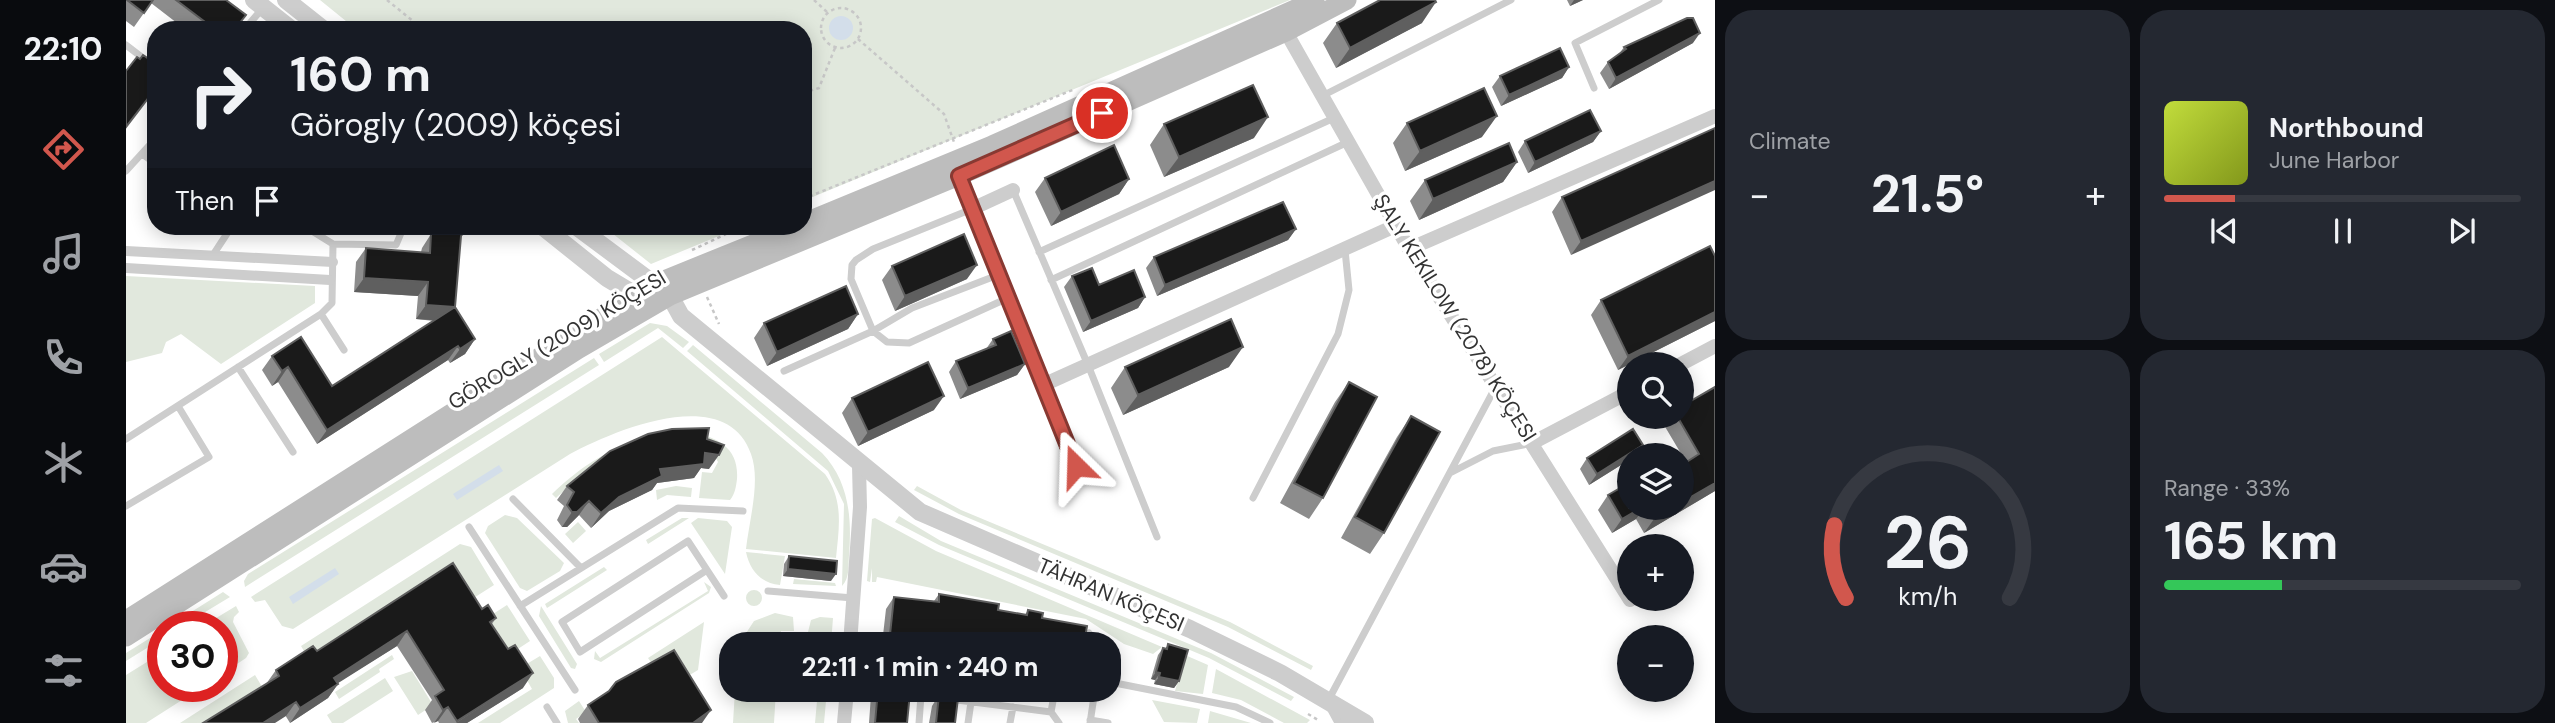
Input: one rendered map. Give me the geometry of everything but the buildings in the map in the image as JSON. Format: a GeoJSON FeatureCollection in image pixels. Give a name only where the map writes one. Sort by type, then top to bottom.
{"type":"FeatureCollection","features":[{"type":"Feature","properties":{"kind":"main road","name":"GÖROGLY (2009) KÖÇESI"},"geometry":{"type":"LineString","coordinates":[[812,234],[1277,20],[1315,0]]}},
{"type":"Feature","properties":{"kind":"main road","name":"GÖROGLY (2009) KÖÇESI"},"geometry":{"type":"LineString","coordinates":[[812,220],[960,167],[1286,32],[1347,0]]}},
{"type":"Feature","properties":{"kind":"main road","name":"GÖROGLY (2009) KÖÇESI"},"geometry":{"type":"LineString","coordinates":[[126,620],[636,294],[654,284],[775,235]]}},
{"type":"Feature","properties":{"kind":"main road","name":"GÖROGLY (2009) KÖÇESI"},"geometry":{"type":"LineString","coordinates":[[126,637],[568,356],[670,296],[809,235]]}},
{"type":"Feature","properties":{"kind":"street"},"geometry":{"type":"LineString","coordinates":[[286,0],[313,21]]}},
{"type":"Feature","properties":{"kind":"street"},"geometry":{"type":"LineString","coordinates":[[259,3],[281,21]]}},
{"type":"Feature","properties":{"kind":"street","name":"ŞALY KEKILOW (2078) KÖÇESI"},"geometry":{"type":"LineString","coordinates":[[1286,32],[1395,226],[1534,442],[1617,579]]}},
{"type":"Feature","properties":{"kind":"street"},"geometry":{"type":"LineString","coordinates":[[1409,249],[1715,116]]}},
{"type":"Feature","properties":{"kind":"street"},"geometry":{"type":"LineString","coordinates":[[960,167],[999,275],[1076,466]]}},
{"type":"Feature","properties":{"kind":"street"},"geometry":{"type":"LineString","coordinates":[[974,208],[1013,190]]}},
{"type":"Feature","properties":{"kind":"street"},"geometry":{"type":"LineString","coordinates":[[1043,385],[1395,226]]}},
{"type":"Feature","properties":{"kind":"street"},"geometry":{"type":"LineString","coordinates":[[553,235],[607,278],[653,306],[681,316]]}},
{"type":"Feature","properties":{"kind":"street"},"geometry":{"type":"LineString","coordinates":[[588,235],[670,296],[681,316]]}},
{"type":"Feature","properties":{"kind":"street"},"geometry":{"type":"LineString","coordinates":[[126,251],[333,262]]}},
{"type":"Feature","properties":{"kind":"street"},"geometry":{"type":"LineString","coordinates":[[126,268],[330,280]]}},
{"type":"Feature","properties":{"kind":"street","name":"TÄHRAN KÖÇESI"},"geometry":{"type":"LineString","coordinates":[[681,316],[859,465],[904,500],[939,522],[1190,629],[1329,699],[1365,723]]}},
{"type":"Feature","properties":{"kind":"street"},"geometry":{"type":"LineString","coordinates":[[1694,357],[1715,346]]}},
{"type":"Feature","properties":{"kind":"street"},"geometry":{"type":"LineString","coordinates":[[1534,442],[1617,398]]}},
{"type":"Feature","properties":{"kind":"street"},"geometry":{"type":"LineString","coordinates":[[851,632],[860,507],[859,465]]}},
{"type":"Feature","properties":{"kind":"street"},"geometry":{"type":"LineString","coordinates":[[1329,699],[1342,723]]}},
{"type":"Feature","properties":{"kind":"street"},"geometry":{"type":"LineString","coordinates":[[844,723],[846,702]]}},
{"type":"Feature","properties":{"kind":"lane"},"geometry":{"type":"LineString","coordinates":[[1321,96],[1511,0]]}},
{"type":"Feature","properties":{"kind":"lane"},"geometry":{"type":"LineString","coordinates":[[1594,88],[1575,43],[1659,0]]}},
{"type":"Feature","properties":{"kind":"lane"},"geometry":{"type":"LineString","coordinates":[[249,21],[259,3]]}},
{"type":"Feature","properties":{"kind":"lane"},"geometry":{"type":"LineString","coordinates":[[126,45],[147,61]]}},
{"type":"Feature","properties":{"kind":"lane"},"geometry":{"type":"LineString","coordinates":[[1039,252],[1334,118]]}},
{"type":"Feature","properties":{"kind":"lane"},"geometry":{"type":"LineString","coordinates":[[1051,280],[1348,142]]}},
{"type":"Feature","properties":{"kind":"lane"},"geometry":{"type":"LineString","coordinates":[[126,171],[147,148]]}},
{"type":"Feature","properties":{"kind":"lane"},"geometry":{"type":"LineString","coordinates":[[142,154],[147,158]]}},
{"type":"Feature","properties":{"kind":"lane"},"geometry":{"type":"LineString","coordinates":[[1013,190],[1088,365],[1157,537]]}},
{"type":"Feature","properties":{"kind":"lane"},"geometry":{"type":"LineString","coordinates":[[974,208],[873,249],[852,265],[851,279],[873,331],[887,342],[909,343],[1009,298]]}},
{"type":"Feature","properties":{"kind":"lane"},"geometry":{"type":"LineString","coordinates":[[213,255],[226,235]]}},
{"type":"Feature","properties":{"kind":"lane"},"geometry":{"type":"LineString","coordinates":[[318,235],[333,244],[396,245],[400,235]]}},
{"type":"Feature","properties":{"kind":"lane"},"geometry":{"type":"LineString","coordinates":[[126,439],[321,314],[332,303],[330,280],[333,244]]}},
{"type":"Feature","properties":{"kind":"lane"},"geometry":{"type":"LineString","coordinates":[[1253,498],[1338,334],[1349,290],[1345,250]]}},
{"type":"Feature","properties":{"kind":"lane"},"geometry":{"type":"LineString","coordinates":[[784,371],[873,331],[912,308],[999,275]]}},
{"type":"Feature","properties":{"kind":"lane"},"geometry":{"type":"LineString","coordinates":[[321,314],[344,350]]}},
{"type":"Feature","properties":{"kind":"lane"},"geometry":{"type":"LineString","coordinates":[[238,368],[293,452]]}},
{"type":"Feature","properties":{"kind":"lane"},"geometry":{"type":"LineString","coordinates":[[1329,699],[1497,386]]}},
{"type":"Feature","properties":{"kind":"lane"},"geometry":{"type":"LineString","coordinates":[[126,506],[209,457],[178,406]]}},
{"type":"Feature","properties":{"kind":"lane"},"geometry":{"type":"LineString","coordinates":[[1449,474],[1493,451],[1534,442]]}},
{"type":"Feature","properties":{"kind":"lane"},"geometry":{"type":"LineString","coordinates":[[513,499],[581,568]]}},
{"type":"Feature","properties":{"kind":"lane"},"geometry":{"type":"LineString","coordinates":[[520,606],[678,508],[743,511]]}},
{"type":"Feature","properties":{"kind":"lane"},"geometry":{"type":"LineString","coordinates":[[469,527],[575,690]]}},
{"type":"Feature","properties":{"kind":"lane"},"geometry":{"type":"LineString","coordinates":[[707,570],[580,652],[562,622],[688,541],[707,570],[724,596]]}},
{"type":"Feature","properties":{"kind":"lane"},"geometry":{"type":"LineString","coordinates":[[768,591],[853,598]]}},
{"type":"Feature","properties":{"kind":"lane"},"geometry":{"type":"LineString","coordinates":[[1121,684],[1236,707],[1270,723]]}},
{"type":"Feature","properties":{"kind":"lane"},"geometry":{"type":"LineString","coordinates":[[919,723],[920,702]]}},
{"type":"Feature","properties":{"kind":"lane"},"geometry":{"type":"LineString","coordinates":[[968,723],[971,702],[1051,712]]}},
{"type":"Feature","properties":{"kind":"lane"},"geometry":{"type":"LineString","coordinates":[[1053,702],[1051,712],[1059,723]]}},
{"type":"Feature","properties":{"kind":"lane"},"geometry":{"type":"LineString","coordinates":[[1093,702],[1090,722],[1108,723]]}},
{"type":"Feature","properties":{"kind":"lane"},"geometry":{"type":"LineString","coordinates":[[547,707],[557,723]]}},
{"type":"Feature","properties":{"kind":"lane"},"geometry":{"type":"LineString","coordinates":[[1010,723],[1013,707]]}},
{"type":"Feature","properties":{"kind":"path"},"geometry":{"type":"LineString","coordinates":[[387,0],[413,21]]}},
{"type":"Feature","properties":{"kind":"path"},"geometry":{"type":"LineString","coordinates":[[814,0],[827,13]]}},
{"type":"Feature","properties":{"kind":"path"},"geometry":{"type":"LineString","coordinates":[[839,8],[856,15],[861,27],[858,39],[848,47],[835,48],[825,41],[820,30],[827,13],[839,8]]}},
{"type":"Feature","properties":{"kind":"path"},"geometry":{"type":"LineString","coordinates":[[858,39],[944,114],[960,167]]}},
{"type":"Feature","properties":{"kind":"path"},"geometry":{"type":"LineString","coordinates":[[812,91],[818,89],[835,48]]}},
{"type":"Feature","properties":{"kind":"path"},"geometry":{"type":"LineString","coordinates":[[812,195],[1079,87]]}},
{"type":"Feature","properties":{"kind":"path"},"geometry":{"type":"LineString","coordinates":[[701,284],[719,324]]}},
{"type":"Feature","properties":{"kind":"path"},"geometry":{"type":"LineString","coordinates":[[1308,714],[1318,720]]}},
{"type":"Feature","properties":{"kind":"shaded area"},"geometry":{"type":"Polygon","coordinates":[[[320,0],[1290,0],[812,197],[812,21],[346,21],[320,0]]]}},
{"type":"Feature","properties":{"kind":"shaded area"},"geometry":{"type":"Polygon","coordinates":[[[841,16],[852,23],[853,28],[846,39],[841,40],[830,33],[829,28],[836,17],[841,16]]]}},
{"type":"Feature","properties":{"kind":"shaded area"},"geometry":{"type":"Polygon","coordinates":[[[614,235],[721,235],[651,264],[614,235]]]}},
{"type":"Feature","properties":{"kind":"shaded area"},"geometry":{"type":"Polygon","coordinates":[[[126,276],[315,286],[315,303],[221,364],[181,334],[166,342],[162,353],[126,362],[126,276]]]}},
{"type":"Feature","properties":{"kind":"shaded area"},"geometry":{"type":"Polygon","coordinates":[[[650,323],[667,326],[689,342],[683,348],[658,328],[604,362],[599,354],[650,323]]]}},
{"type":"Feature","properties":{"kind":"shaded area"},"geometry":{"type":"Polygon","coordinates":[[[662,337],[825,474],[838,504],[836,558],[746,549],[755,489],[751,454],[738,432],[718,420],[694,416],[667,418],[640,425],[570,454],[293,629],[282,626],[265,600],[255,602],[251,597],[662,337]]]}},
{"type":"Feature","properties":{"kind":"shaded area"},"geometry":{"type":"Polygon","coordinates":[[[693,345],[822,453],[831,464],[843,488],[849,514],[848,572],[842,586],[844,504],[828,471],[687,351],[693,345]]]}},
{"type":"Feature","properties":{"kind":"shaded area"},"geometry":{"type":"Polygon","coordinates":[[[594,358],[599,365],[245,587],[244,581],[248,574],[594,358]]]}},
{"type":"Feature","properties":{"kind":"shaded area"},"geometry":{"type":"Polygon","coordinates":[[[692,433],[719,441],[731,452],[737,469],[737,479],[730,500],[699,498],[702,472],[712,473],[718,462],[714,455],[569,486],[556,498],[552,494],[585,466],[616,450],[632,444],[692,433]]]}},
{"type":"Feature","properties":{"kind":"shaded area"},"geometry":{"type":"Polygon","coordinates":[[[499,465],[503,471],[457,500],[453,494],[499,465]]]}},
{"type":"Feature","properties":{"kind":"shaded area"},"geometry":{"type":"Polygon","coordinates":[[[676,486],[692,488],[691,497],[667,495],[657,500],[656,490],[676,486]]]}},
{"type":"Feature","properties":{"kind":"shaded area"},"geometry":{"type":"Polygon","coordinates":[[[917,486],[961,510],[1230,622],[1313,666],[1311,670],[1228,627],[959,514],[914,490],[917,486]]]}},
{"type":"Feature","properties":{"kind":"shaded area"},"geometry":{"type":"Polygon","coordinates":[[[505,515],[517,518],[564,563],[560,571],[527,591],[520,588],[485,533],[488,526],[505,515]]]}},
{"type":"Feature","properties":{"kind":"shaded area"},"geometry":{"type":"Polygon","coordinates":[[[899,516],[941,541],[1211,653],[1294,697],[1291,701],[1209,658],[939,545],[895,522],[899,516]]]}},
{"type":"Feature","properties":{"kind":"shaded area"},"geometry":{"type":"Polygon","coordinates":[[[682,518],[689,518],[648,544],[646,540],[682,518]]]}},
{"type":"Feature","properties":{"kind":"shaded area"},"geometry":{"type":"Polygon","coordinates":[[[698,518],[727,521],[732,527],[725,574],[691,523],[698,518]]]}},
{"type":"Feature","properties":{"kind":"shaded area"},"geometry":{"type":"Polygon","coordinates":[[[875,518],[936,551],[1162,647],[1153,654],[1124,644],[1121,642],[1121,632],[1106,632],[1086,619],[877,577],[876,582],[872,582],[872,568],[870,582],[867,581],[872,519],[875,518]]]}},
{"type":"Feature","properties":{"kind":"shaded area"},"geometry":{"type":"Polygon","coordinates":[[[578,522],[586,531],[573,543],[565,534],[578,522]]]}},
{"type":"Feature","properties":{"kind":"shaded area"},"geometry":{"type":"Polygon","coordinates":[[[460,544],[471,547],[494,585],[469,601],[310,661],[301,646],[460,544]]]}},
{"type":"Feature","properties":{"kind":"shaded area"},"geometry":{"type":"Polygon","coordinates":[[[746,552],[785,556],[780,585],[767,582],[757,575],[746,552]]]}},
{"type":"Feature","properties":{"kind":"shaded area"},"geometry":{"type":"Polygon","coordinates":[[[604,567],[607,570],[547,608],[545,604],[604,567]]]}},
{"type":"Feature","properties":{"kind":"shaded area"},"geometry":{"type":"Polygon","coordinates":[[[335,568],[339,574],[293,604],[289,597],[335,568]]]}},
{"type":"Feature","properties":{"kind":"shaded area"},"geometry":{"type":"Polygon","coordinates":[[[794,579],[835,583],[836,586],[793,584],[794,579]]]}},
{"type":"Feature","properties":{"kind":"shaded area"},"geometry":{"type":"Polygon","coordinates":[[[704,582],[711,587],[709,593],[601,662],[594,659],[595,651],[600,658],[708,591],[704,582]]]}},
{"type":"Feature","properties":{"kind":"shaded area"},"geometry":{"type":"Polygon","coordinates":[[[754,590],[762,598],[754,606],[746,598],[754,590]]]}},
{"type":"Feature","properties":{"kind":"shaded area"},"geometry":{"type":"Polygon","coordinates":[[[223,592],[230,597],[207,611],[193,611],[223,592]]]}},
{"type":"Feature","properties":{"kind":"shaded area"},"geometry":{"type":"Polygon","coordinates":[[[507,605],[530,641],[501,660],[482,621],[507,605]]]}},
{"type":"Feature","properties":{"kind":"shaded area"},"geometry":{"type":"Polygon","coordinates":[[[541,606],[577,664],[575,669],[571,668],[539,616],[541,606]]]}},
{"type":"Feature","properties":{"kind":"shaded area"},"geometry":{"type":"Polygon","coordinates":[[[775,613],[793,617],[794,631],[747,632],[754,621],[775,613]]]}},
{"type":"Feature","properties":{"kind":"shaded area"},"geometry":{"type":"Polygon","coordinates":[[[820,617],[833,618],[832,632],[808,632],[811,620],[820,617]]]}},
{"type":"Feature","properties":{"kind":"shaded area"},"geometry":{"type":"Polygon","coordinates":[[[704,622],[698,670],[678,682],[655,668],[648,658],[704,622]]]}},
{"type":"Feature","properties":{"kind":"shaded area"},"geometry":{"type":"Polygon","coordinates":[[[238,632],[249,653],[238,663],[238,632]]]}},
{"type":"Feature","properties":{"kind":"shaded area"},"geometry":{"type":"Polygon","coordinates":[[[147,640],[147,648],[126,661],[126,653],[147,640]]]}},
{"type":"Feature","properties":{"kind":"shaded area"},"geometry":{"type":"Polygon","coordinates":[[[392,655],[394,659],[379,669],[380,672],[339,699],[335,692],[392,655]]]}},
{"type":"Feature","properties":{"kind":"shaded area"},"geometry":{"type":"Polygon","coordinates":[[[1185,655],[1208,665],[1203,694],[1175,691],[1185,655]]]}},
{"type":"Feature","properties":{"kind":"shaded area"},"geometry":{"type":"Polygon","coordinates":[[[540,656],[554,678],[554,688],[500,723],[478,723],[532,689],[520,668],[540,656]]]}},
{"type":"Feature","properties":{"kind":"shaded area"},"geometry":{"type":"Polygon","coordinates":[[[147,662],[147,702],[179,702],[146,723],[126,723],[126,675],[147,662]]]}},
{"type":"Feature","properties":{"kind":"shaded area"},"geometry":{"type":"Polygon","coordinates":[[[1216,669],[1310,720],[1307,723],[1284,723],[1241,700],[1212,693],[1216,669]]]}},
{"type":"Feature","properties":{"kind":"shaded area"},"geometry":{"type":"Polygon","coordinates":[[[412,671],[433,705],[418,715],[394,677],[412,671]]]}},
{"type":"Feature","properties":{"kind":"shaded area"},"geometry":{"type":"Polygon","coordinates":[[[255,675],[264,690],[213,723],[180,723],[213,702],[238,702],[238,686],[255,675]]]}},
{"type":"Feature","properties":{"kind":"shaded area"},"geometry":{"type":"Polygon","coordinates":[[[385,678],[393,691],[343,723],[332,723],[327,715],[385,678]]]}},
{"type":"Feature","properties":{"kind":"shaded area"},"geometry":{"type":"Polygon","coordinates":[[[1152,700],[1200,709],[1197,723],[1164,722],[1152,700]]]}},
{"type":"Feature","properties":{"kind":"shaded area"},"geometry":{"type":"Polygon","coordinates":[[[579,701],[586,712],[576,719],[579,723],[568,723],[565,711],[579,701]]]}},
{"type":"Feature","properties":{"kind":"shaded area"},"geometry":{"type":"Polygon","coordinates":[[[734,702],[775,702],[774,723],[733,723],[734,702]]]}},
{"type":"Feature","properties":{"kind":"shaded area"},"geometry":{"type":"Polygon","coordinates":[[[817,702],[826,702],[824,723],[815,723],[817,702]]]}},
{"type":"Feature","properties":{"kind":"shaded area"},"geometry":{"type":"Polygon","coordinates":[[[1210,711],[1251,723],[1208,723],[1210,711]]]}},
{"type":"Feature","properties":{"kind":"route"},"geometry":{"type":"LineString","coordinates":[[1076,466],[959,176],[1102,113]]}}]}
